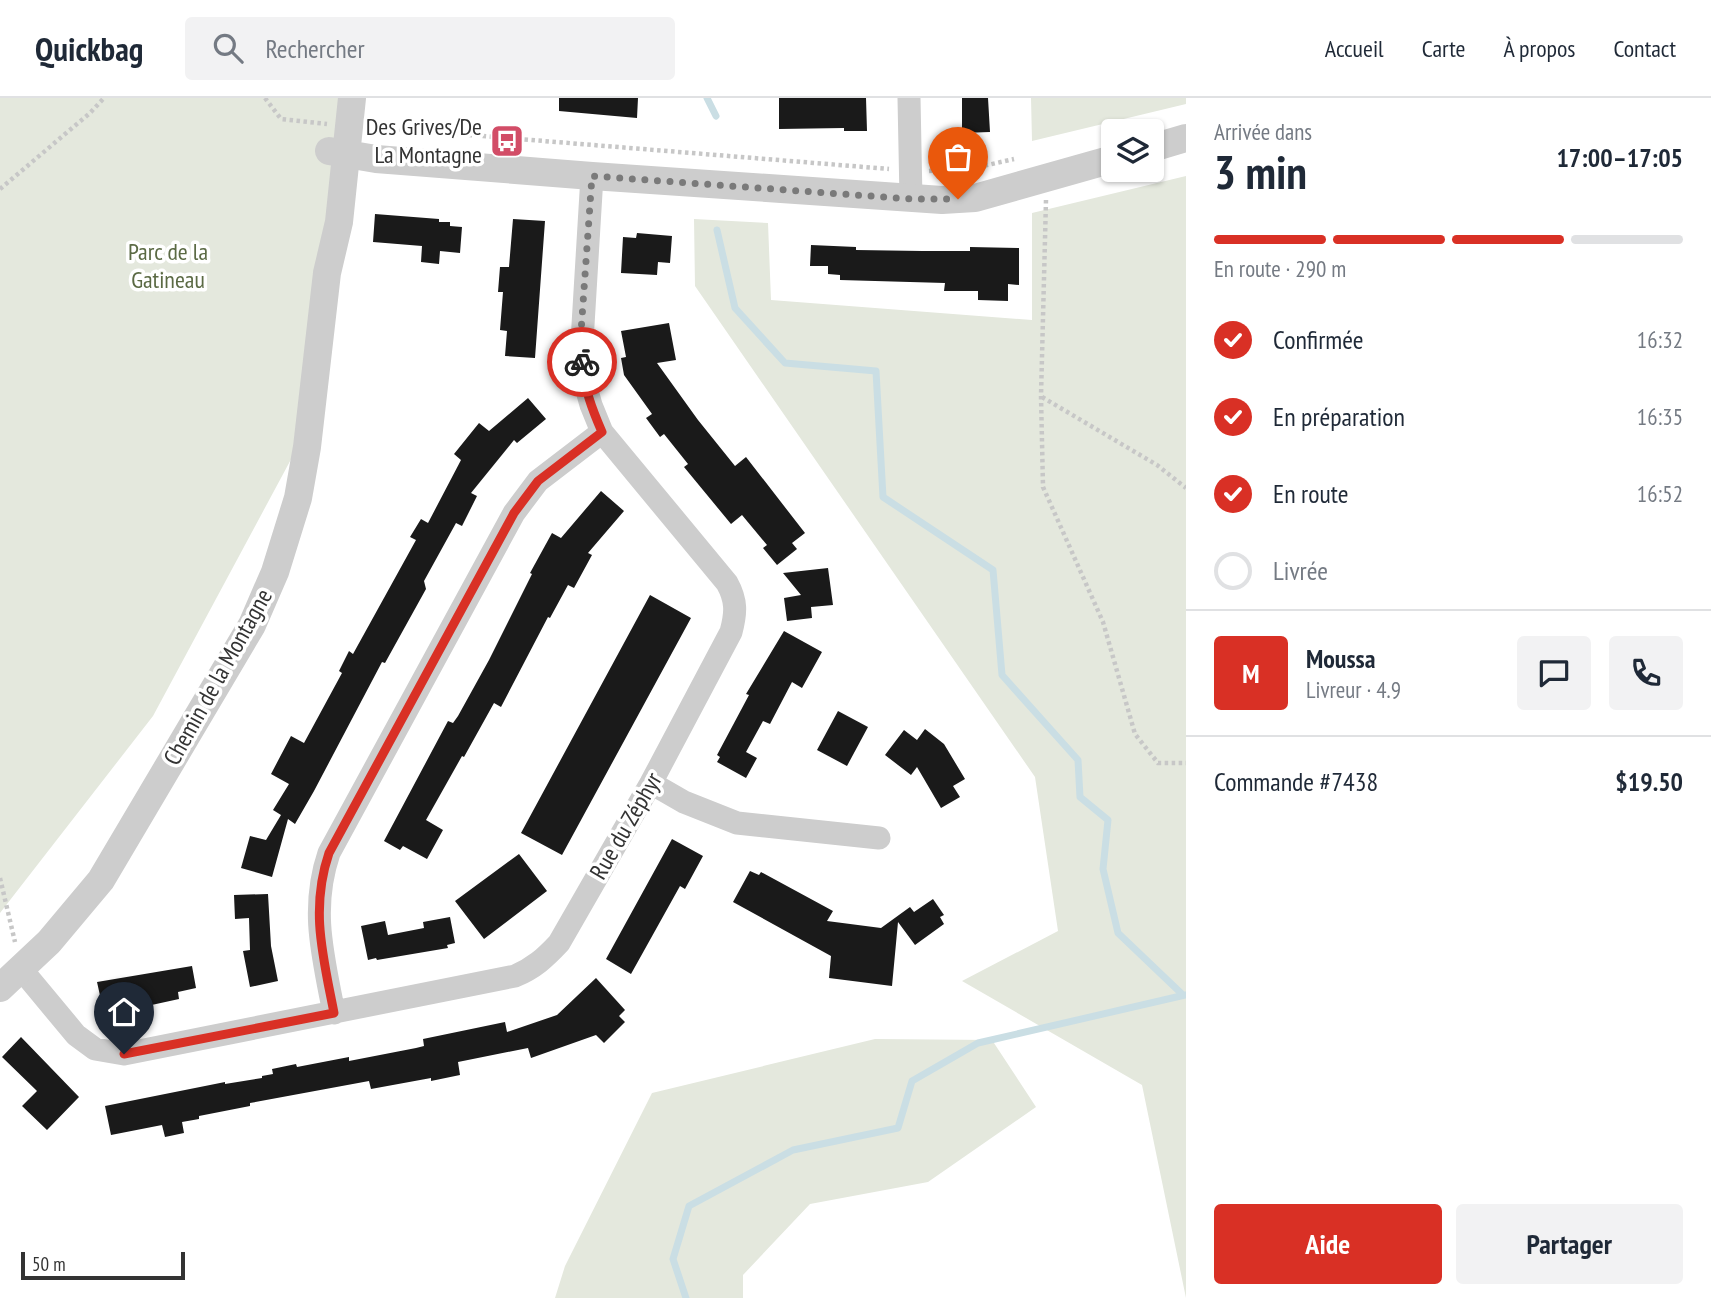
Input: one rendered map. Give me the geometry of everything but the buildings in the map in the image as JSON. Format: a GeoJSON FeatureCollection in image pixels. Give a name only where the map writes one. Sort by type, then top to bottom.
{"type":"FeatureCollection","features":[{"type":"Feature","properties":{"kind":"street"},"geometry":{"type":"LineString","coordinates":[[909,98],[911,199]]}},
{"type":"Feature","properties":{"kind":"street"},"geometry":{"type":"LineString","coordinates":[[340,125],[376,159],[911,199],[975,198],[1101,162]]}},
{"type":"Feature","properties":{"kind":"street","name":"Chemin de la Montagne"},"geometry":{"type":"LineString","coordinates":[[0,988],[49,942],[101,880],[227,668],[265,598],[284,549],[298,498],[314,396],[327,273],[339,222],[340,125]]}},
{"type":"Feature","properties":{"kind":"street"},"geometry":{"type":"LineString","coordinates":[[1164,144],[1186,138]]}},
{"type":"Feature","properties":{"kind":"street","name":"Rue du Zéphyr"},"geometry":{"type":"LineString","coordinates":[[22,970],[76,1035],[96,1049],[124,1054],[515,976],[544,959],[559,943],[650,783],[731,632],[736,607],[734,594],[727,583],[602,432],[591,405],[581,358],[592,176]]}},
{"type":"Feature","properties":{"kind":"street"},"geometry":{"type":"LineString","coordinates":[[334,1013],[317,915],[322,873],[329,853],[514,513],[538,481],[602,432]]}},
{"type":"Feature","properties":{"kind":"street"},"geometry":{"type":"LineString","coordinates":[[650,783],[684,802],[737,824],[879,838]]}},
{"type":"Feature","properties":{"kind":"path"},"geometry":{"type":"LineString","coordinates":[[0,189],[104,98]]}},
{"type":"Feature","properties":{"kind":"path"},"geometry":{"type":"LineString","coordinates":[[265,98],[281,119],[340,125],[911,170],[970,169],[1020,158]]}},
{"type":"Feature","properties":{"kind":"path"},"geometry":{"type":"LineString","coordinates":[[1046,178],[1041,396],[1043,487],[1103,622],[1135,734],[1158,763],[1186,762]]}},
{"type":"Feature","properties":{"kind":"path"},"geometry":{"type":"LineString","coordinates":[[1041,396],[1157,465],[1186,488]]}},
{"type":"Feature","properties":{"kind":"path"},"geometry":{"type":"LineString","coordinates":[[0,878],[22,970]]}},
{"type":"Feature","properties":{"kind":"green space","name":"Parc de la Gatineau"},"geometry":{"type":"Polygon","coordinates":[[[0,98],[354,98],[324,398],[153,716],[0,913],[0,98]]]}},
{"type":"Feature","properties":{"kind":"green space"},"geometry":{"type":"Polygon","coordinates":[[[1031,98],[1186,98],[1186,104],[1124,119],[1101,119],[1101,124],[1032,141],[1031,98]]]}},
{"type":"Feature","properties":{"kind":"green space"},"geometry":{"type":"Polygon","coordinates":[[[1186,176],[1186,1298],[1142,1085],[962,981],[1058,931],[1035,777],[695,286],[694,219],[768,223],[771,300],[1032,320],[1032,213],[1186,176]]]}},
{"type":"Feature","properties":{"kind":"green space"},"geometry":{"type":"Polygon","coordinates":[[[875,1039],[992,1040],[1036,1107],[928,1182],[810,1204],[743,1275],[743,1298],[555,1298],[565,1266],[652,1093],[875,1039]]]}},
{"type":"Feature","properties":{"kind":"waterway"},"geometry":{"type":"LineString","coordinates":[[707,98],[716,116]]}},
{"type":"Feature","properties":{"kind":"waterway"},"geometry":{"type":"LineString","coordinates":[[717,230],[735,308],[785,363],[876,371],[883,497],[993,570],[1002,675],[1078,760],[1080,797],[1108,820],[1103,869],[1118,933],[1183,995]]}},
{"type":"Feature","properties":{"kind":"waterway"},"geometry":{"type":"LineString","coordinates":[[686,1298],[673,1259],[689,1206],[793,1150],[898,1128],[912,1081],[978,1043],[1185,995]]}},
{"type":"Feature","properties":{"kind":"way so far"},"geometry":{"type":"LineString","coordinates":[[582,362],[581,332],[592,176],[911,199],[958,199]]}},
{"type":"Feature","properties":{"kind":"place","name":"Des Grives/De La Montagne"},"geometry":{"type":"Point","coordinates":[507,141]}},
{"type":"Feature","properties":{"kind":"route"},"geometry":{"type":"LineString","coordinates":[[124,1054],[334,1013],[317,915],[322,873],[329,853],[525,496],[538,481],[602,432],[591,405],[582,362]]}}]}
